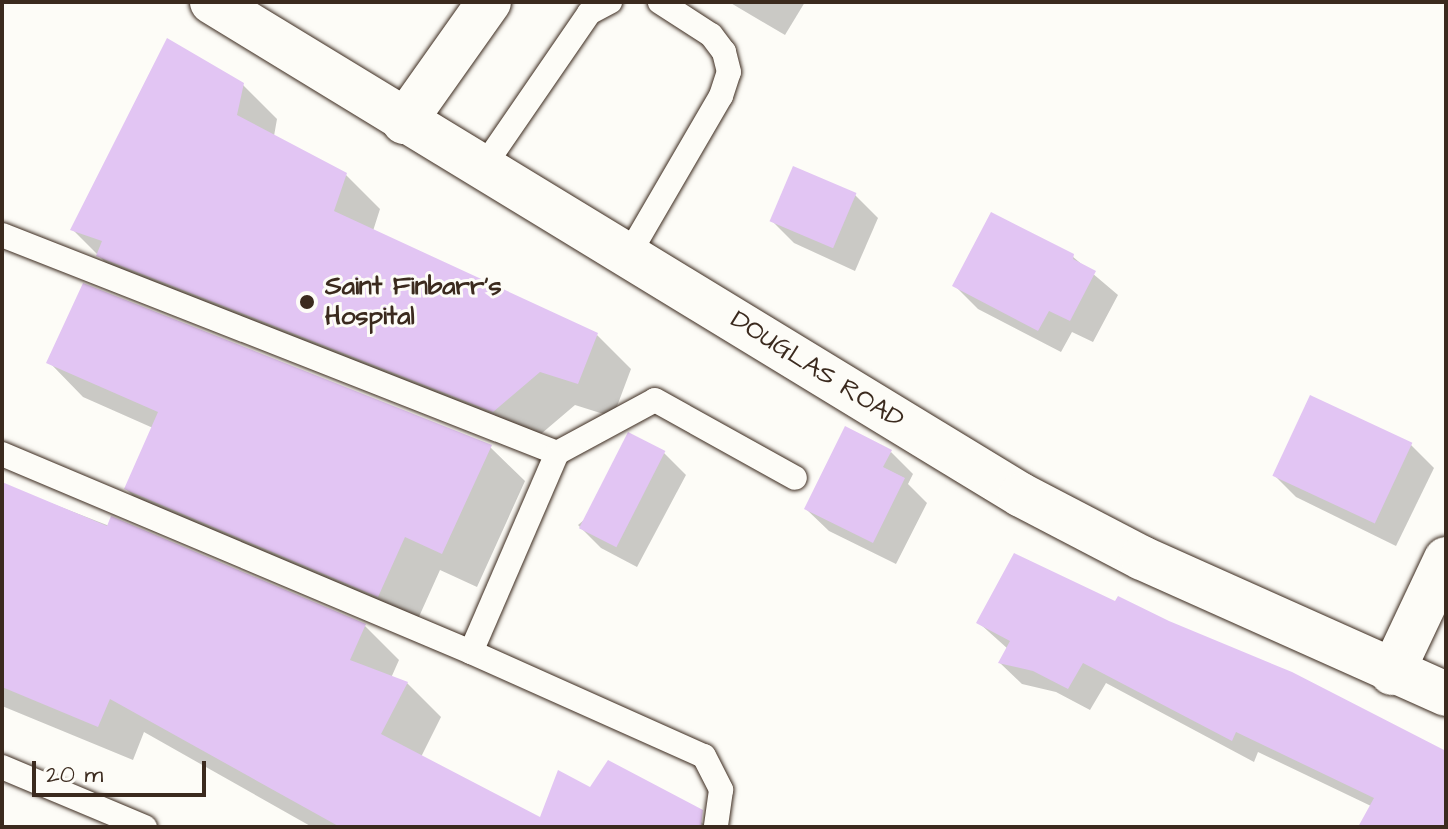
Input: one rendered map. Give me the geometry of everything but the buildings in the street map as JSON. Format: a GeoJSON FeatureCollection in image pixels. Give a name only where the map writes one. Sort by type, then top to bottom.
{"type":"FeatureCollection","features":[{"type":"Feature","properties":{"kind":"main road","name":"DOUGLAS ROAD"},"geometry":{"type":"LineString","coordinates":[[212,2],[404,122],[484,166],[1021,495],[1142,558],[1392,673],[1446,694]]}},
{"type":"Feature","properties":{"kind":"main road"},"geometry":{"type":"LineString","coordinates":[[404,122],[489,2]]}},
{"type":"Feature","properties":{"kind":"main road"},"geometry":{"type":"LineString","coordinates":[[1392,673],[1446,559]]}},
{"type":"Feature","properties":{"kind":"lane"},"geometry":{"type":"LineString","coordinates":[[484,166],[589,13],[610,2]]}},
{"type":"Feature","properties":{"kind":"lane"},"geometry":{"type":"LineString","coordinates":[[629,254],[721,96],[729,72],[724,52],[711,35],[660,2]]}},
{"type":"Feature","properties":{"kind":"lane"},"geometry":{"type":"LineString","coordinates":[[2,235],[557,453]]}},
{"type":"Feature","properties":{"kind":"lane"},"geometry":{"type":"LineString","coordinates":[[471,652],[557,453],[655,400],[795,478]]}},
{"type":"Feature","properties":{"kind":"lane"},"geometry":{"type":"LineString","coordinates":[[2,454],[471,652],[704,756],[721,790],[716,827]]}},
{"type":"Feature","properties":{"kind":"lane"},"geometry":{"type":"LineString","coordinates":[[2,767],[145,827]]}},
{"type":"Feature","properties":{"kind":"place","name":"Saint Finbarr's Hospital"},"geometry":{"type":"Point","coordinates":[307,302]}}]}
